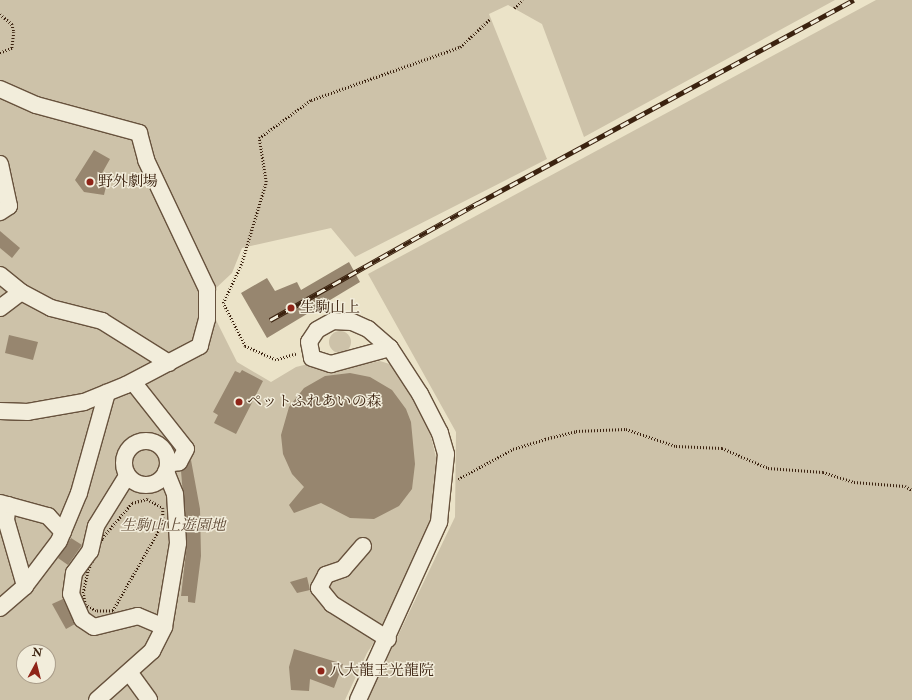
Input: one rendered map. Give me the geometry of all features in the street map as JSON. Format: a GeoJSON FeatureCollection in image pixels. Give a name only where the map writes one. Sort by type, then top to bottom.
{"type":"FeatureCollection","features":[{"type":"Feature","properties":{"kind":"street"},"geometry":{"type":"LineString","coordinates":[[0,89],[36,105],[139,133],[146,160],[207,289],[207,319],[200,346],[133,382],[84,402],[28,412],[0,411]]}},
{"type":"Feature","properties":{"kind":"street"},"geometry":{"type":"LineString","coordinates":[[0,164],[9,206],[0,212]]}},
{"type":"Feature","properties":{"kind":"street"},"geometry":{"type":"LineString","coordinates":[[0,275],[21,292],[51,308],[102,321],[169,363]]}},
{"type":"Feature","properties":{"kind":"street"},"geometry":{"type":"LineString","coordinates":[[0,308],[21,292]]}},
{"type":"Feature","properties":{"kind":"street"},"geometry":{"type":"LineString","coordinates":[[358,700],[388,639],[439,522],[444,486],[446,454],[440,433],[390,348],[368,329],[352,322],[333,321],[317,330],[308,342],[308,350],[312,358],[332,364],[390,348]]}},
{"type":"Feature","properties":{"kind":"street"},"geometry":{"type":"LineString","coordinates":[[127,476],[144,485],[157,482],[167,468],[179,462],[186,449],[133,382]]}},
{"type":"Feature","properties":{"kind":"street"},"geometry":{"type":"LineString","coordinates":[[0,608],[26,586],[62,532],[79,493],[107,393]]}},
{"type":"Feature","properties":{"kind":"street"},"geometry":{"type":"LineString","coordinates":[[97,700],[152,651],[164,627],[178,543],[175,494],[158,445],[136,444],[123,461],[127,476],[96,526],[90,552],[74,573],[71,594],[82,619],[94,627],[138,616],[164,627]]}},
{"type":"Feature","properties":{"kind":"street"},"geometry":{"type":"LineString","coordinates":[[26,586],[6,520],[4,504],[48,516],[62,532]]}},
{"type":"Feature","properties":{"kind":"street"},"geometry":{"type":"LineString","coordinates":[[363,546],[344,569],[326,575],[319,588],[332,604],[388,639]]}},
{"type":"Feature","properties":{"kind":"street"},"geometry":{"type":"LineString","coordinates":[[129,672],[149,700]]}},
{"type":"Feature","properties":{"kind":"path"},"geometry":{"type":"LineString","coordinates":[[514,8],[523,0]]}},
{"type":"Feature","properties":{"kind":"path"},"geometry":{"type":"LineString","coordinates":[[0,14],[12,24],[14,32],[12,48],[0,53]]}},
{"type":"Feature","properties":{"kind":"path"},"geometry":{"type":"LineString","coordinates":[[308,350],[276,360],[245,346],[222,303],[241,266],[266,182],[259,138],[311,100],[460,47],[491,18]]}},
{"type":"Feature","properties":{"kind":"path"},"geometry":{"type":"LineString","coordinates":[[444,486],[513,449],[576,431],[626,429],[676,446],[722,448],[768,468],[823,472],[854,482],[905,486],[912,490]]}},
{"type":"Feature","properties":{"kind":"path"},"geometry":{"type":"LineString","coordinates":[[147,499],[163,508],[162,524],[113,611],[96,611],[85,605],[83,593],[88,570],[115,520],[132,502],[147,499]]}},
{"type":"Feature","properties":{"kind":"green space","name":"生駒山上遊園地"},"geometry":{"type":"Polygon","coordinates":[[[0,0],[835,0],[584,137],[542,24],[508,5],[489,14],[547,159],[355,257],[331,228],[242,248],[232,273],[215,289],[212,312],[237,362],[271,382],[296,367],[312,363],[327,372],[380,361],[396,366],[430,432],[437,462],[431,526],[390,618],[367,653],[345,700],[0,700],[0,0]]]}},
{"type":"Feature","properties":{"kind":"green space"},"geometry":{"type":"Polygon","coordinates":[[[876,0],[912,0],[912,700],[367,700],[455,517],[456,432],[368,274],[876,0]]]}},
{"type":"Feature","properties":{"kind":"green space"},"geometry":{"type":"Polygon","coordinates":[[[336,331],[344,331],[351,338],[351,346],[344,353],[336,353],[329,346],[329,338],[336,331]]]}},
{"type":"Feature","properties":{"kind":"building"},"geometry":{"type":"Polygon","coordinates":[[[94,150],[110,159],[101,175],[108,178],[104,195],[84,192],[75,180],[94,150]]]}},
{"type":"Feature","properties":{"kind":"building"},"geometry":{"type":"Polygon","coordinates":[[[0,231],[20,248],[12,258],[0,248],[0,231]]]}},
{"type":"Feature","properties":{"kind":"building"},"geometry":{"type":"Polygon","coordinates":[[[349,262],[360,282],[267,338],[241,293],[267,278],[275,291],[297,282],[301,290],[349,262]]]}},
{"type":"Feature","properties":{"kind":"building"},"geometry":{"type":"Polygon","coordinates":[[[9,335],[38,342],[33,360],[5,353],[9,335]]]}},
{"type":"Feature","properties":{"kind":"building","name":"ペットふれあいの森"},"geometry":{"type":"Polygon","coordinates":[[[242,370],[263,381],[236,434],[214,423],[218,415],[213,412],[235,371],[240,373],[242,370]]]}},
{"type":"Feature","properties":{"kind":"building"},"geometry":{"type":"Polygon","coordinates":[[[350,373],[370,377],[392,390],[406,409],[411,422],[415,464],[412,489],[399,506],[374,519],[350,518],[321,503],[294,513],[289,505],[304,487],[292,474],[283,454],[281,435],[289,407],[304,388],[325,376],[350,373]]]}},
{"type":"Feature","properties":{"kind":"building"},"geometry":{"type":"Polygon","coordinates":[[[191,460],[200,509],[201,556],[195,603],[188,602],[188,596],[181,596],[187,543],[181,471],[191,460]]]}},
{"type":"Feature","properties":{"kind":"building"},"geometry":{"type":"Polygon","coordinates":[[[71,538],[82,545],[68,565],[58,558],[71,538]]]}},
{"type":"Feature","properties":{"kind":"building"},"geometry":{"type":"Polygon","coordinates":[[[307,577],[310,590],[297,593],[290,582],[307,577]]]}},
{"type":"Feature","properties":{"kind":"building"},"geometry":{"type":"Polygon","coordinates":[[[63,599],[75,624],[66,629],[52,604],[63,599]]]}},
{"type":"Feature","properties":{"kind":"building"},"geometry":{"type":"Polygon","coordinates":[[[294,649],[343,664],[334,688],[310,679],[309,691],[291,690],[289,667],[294,649]]]}},
{"type":"Feature","properties":{"kind":"railway"},"geometry":{"type":"LineString","coordinates":[[270,320],[478,203],[854,0]]}},
{"type":"Feature","properties":{"kind":"place","name":"野外劇場"},"geometry":{"type":"Point","coordinates":[90,182]}},
{"type":"Feature","properties":{"kind":"place","name":"生駒山上"},"geometry":{"type":"Point","coordinates":[291,308]}},
{"type":"Feature","properties":{"kind":"place","name":"ペットふれあいの森"},"geometry":{"type":"Point","coordinates":[239,402]}},
{"type":"Feature","properties":{"kind":"place","name":"八大龍王光龍院"},"geometry":{"type":"Point","coordinates":[321,671]}}]}
